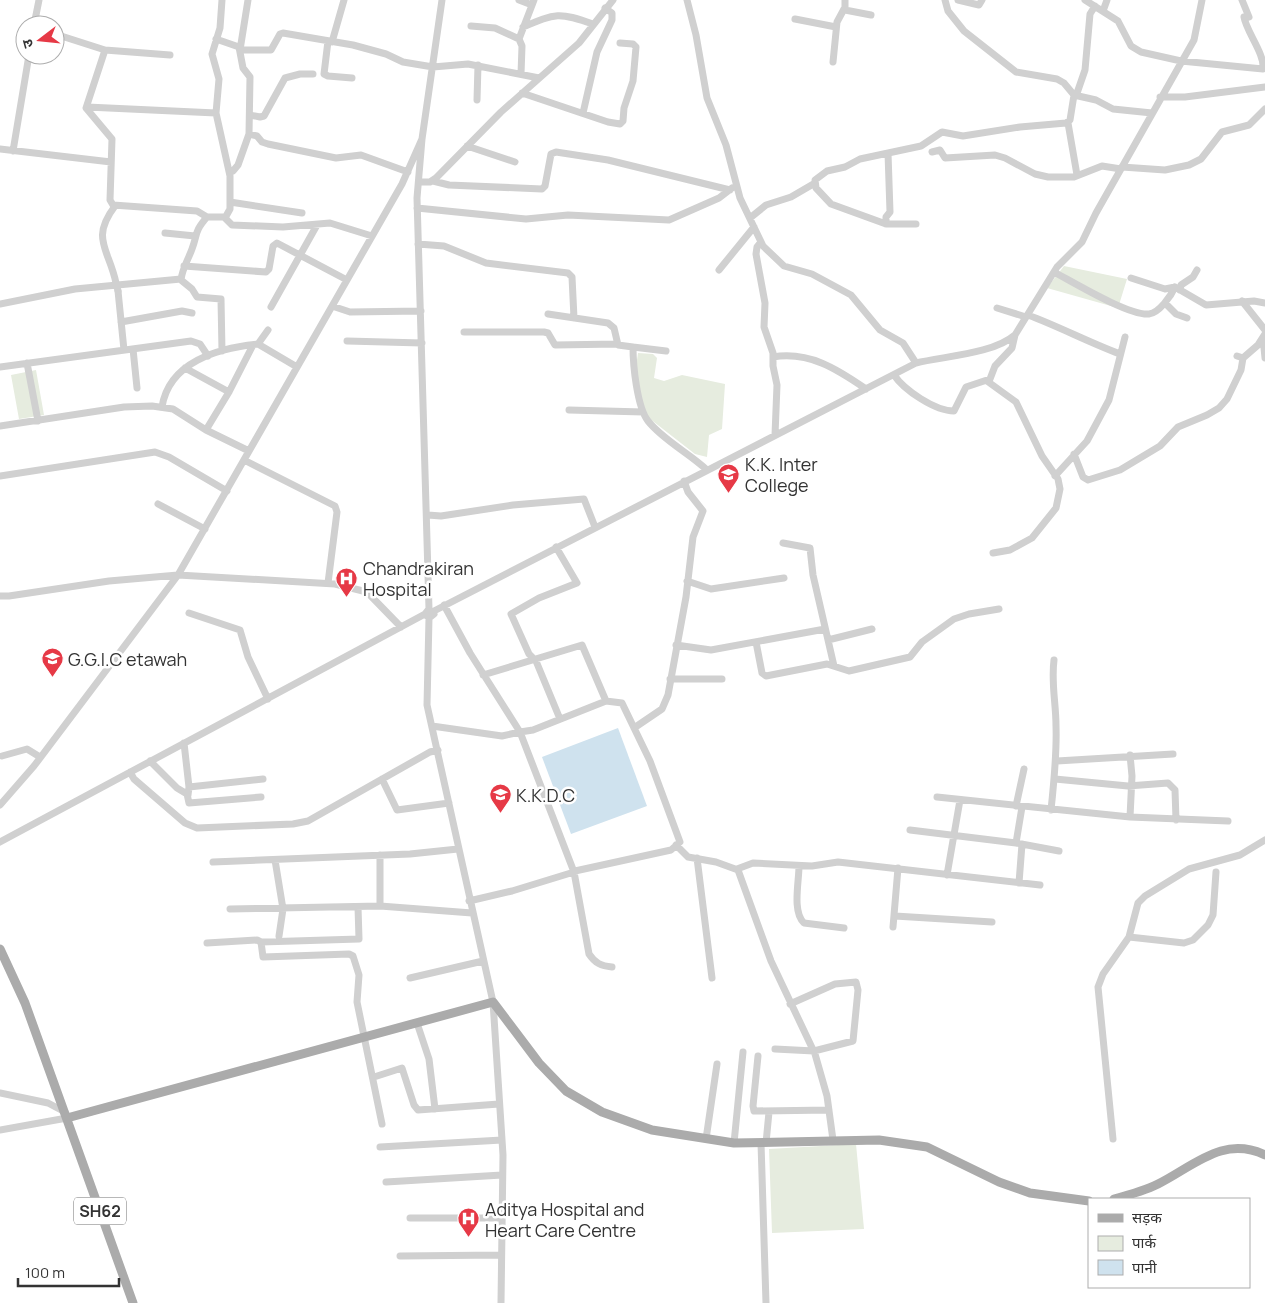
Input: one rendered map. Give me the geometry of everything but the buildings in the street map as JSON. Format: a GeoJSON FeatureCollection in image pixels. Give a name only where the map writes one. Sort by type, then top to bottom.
{"type":"FeatureCollection","features":[{"type":"Feature","properties":{"kind":"main road","name":"SH62"},"geometry":{"type":"LineString","coordinates":[[0,949],[25,1003],[132,1303]]}},
{"type":"Feature","properties":{"kind":"main road"},"geometry":{"type":"LineString","coordinates":[[66,1115],[493,1002],[539,1063],[566,1092],[602,1112],[652,1130],[734,1143],[880,1140],[927,1147],[999,1182],[1030,1193],[1088,1201]]}},
{"type":"Feature","properties":{"kind":"main road"},"geometry":{"type":"LineString","coordinates":[[1117,1198],[1159,1183],[1205,1155],[1224,1149],[1244,1148],[1265,1155]]}},
{"type":"Feature","properties":{"kind":"street"},"geometry":{"type":"LineString","coordinates":[[36,15],[40,0]]}},
{"type":"Feature","properties":{"kind":"street"},"geometry":{"type":"LineString","coordinates":[[222,0],[220,28],[212,54],[219,79],[216,113],[220,126],[222,149],[229,172],[230,202],[229,213],[226,219]]}},
{"type":"Feature","properties":{"kind":"street"},"geometry":{"type":"LineString","coordinates":[[233,171],[238,165],[249,134],[247,129],[250,115],[248,94],[250,77],[243,68],[240,50],[248,0]]}},
{"type":"Feature","properties":{"kind":"street"},"geometry":{"type":"LineString","coordinates":[[344,0],[330,42],[324,74],[352,78]]}},
{"type":"Feature","properties":{"kind":"street"},"geometry":{"type":"LineString","coordinates":[[442,0],[422,139],[417,208],[428,516],[429,613],[427,705],[469,901],[493,1002],[502,1140],[501,1303]]}},
{"type":"Feature","properties":{"kind":"street"},"geometry":{"type":"LineString","coordinates":[[519,0],[533,2],[519,39]]}},
{"type":"Feature","properties":{"kind":"street"},"geometry":{"type":"LineString","coordinates":[[433,181],[522,93],[579,43],[613,0]]}},
{"type":"Feature","properties":{"kind":"street"},"geometry":{"type":"LineString","coordinates":[[687,0],[698,42],[706,93],[726,145],[736,184],[766,251],[784,266],[812,274],[851,295],[880,330],[903,342],[916,363]]}},
{"type":"Feature","properties":{"kind":"street"},"geometry":{"type":"LineString","coordinates":[[833,62],[836,27],[844,9],[845,0]]}},
{"type":"Feature","properties":{"kind":"street"},"geometry":{"type":"LineString","coordinates":[[945,0],[948,11],[964,31],[1013,71],[1057,79],[1064,83],[1075,95],[1096,100],[1113,109],[1152,113]]}},
{"type":"Feature","properties":{"kind":"street"},"geometry":{"type":"LineString","coordinates":[[958,0],[978,5],[982,0]]}},
{"type":"Feature","properties":{"kind":"street"},"geometry":{"type":"LineString","coordinates":[[1085,0],[1118,21],[1128,42],[1136,49],[1147,54],[1180,61],[1263,69],[1264,62],[1246,17],[1242,0]]}},
{"type":"Feature","properties":{"kind":"street"},"geometry":{"type":"LineString","coordinates":[[1103,12],[1107,0]]}},
{"type":"Feature","properties":{"kind":"street"},"geometry":{"type":"LineString","coordinates":[[894,375],[899,383],[920,398],[951,411],[956,410],[966,387],[990,378],[995,366],[1010,352],[1016,334],[1054,272],[1087,234],[1160,96],[1194,40],[1202,0]]}},
{"type":"Feature","properties":{"kind":"street"},"geometry":{"type":"LineString","coordinates":[[1078,176],[1068,123],[1075,95],[1085,70],[1090,14],[1095,6]]}},
{"type":"Feature","properties":{"kind":"street"},"geometry":{"type":"LineString","coordinates":[[583,113],[597,52],[612,20],[612,14],[605,8]]}},
{"type":"Feature","properties":{"kind":"street"},"geometry":{"type":"LineString","coordinates":[[844,9],[871,15]]}},
{"type":"Feature","properties":{"kind":"street"},"geometry":{"type":"LineString","coordinates":[[524,27],[558,14],[569,15],[593,24]]}},
{"type":"Feature","properties":{"kind":"street"},"geometry":{"type":"LineString","coordinates":[[795,19],[836,27]]}},
{"type":"Feature","properties":{"kind":"street"},"geometry":{"type":"LineString","coordinates":[[471,26],[493,28],[519,39],[522,46],[521,74]]}},
{"type":"Feature","properties":{"kind":"street"},"geometry":{"type":"LineString","coordinates":[[216,39],[239,47],[240,50],[271,50],[282,33],[330,42],[353,44],[386,54],[403,62],[432,68],[478,65],[539,78]]}},
{"type":"Feature","properties":{"kind":"street"},"geometry":{"type":"LineString","coordinates":[[65,37],[105,50],[170,55]]}},
{"type":"Feature","properties":{"kind":"street"},"geometry":{"type":"LineString","coordinates":[[522,93],[616,124],[622,123],[624,108],[633,81],[636,47],[633,44],[620,43]]}},
{"type":"Feature","properties":{"kind":"street"},"geometry":{"type":"LineString","coordinates":[[87,107],[105,50]]}},
{"type":"Feature","properties":{"kind":"street"},"geometry":{"type":"LineString","coordinates":[[13,151],[27,65]]}},
{"type":"Feature","properties":{"kind":"street"},"geometry":{"type":"LineString","coordinates":[[477,100],[478,65]]}},
{"type":"Feature","properties":{"kind":"street"},"geometry":{"type":"LineString","coordinates":[[250,115],[264,116],[285,78],[300,74],[313,74]]}},
{"type":"Feature","properties":{"kind":"street"},"geometry":{"type":"LineString","coordinates":[[1160,96],[1185,97],[1265,87]]}},
{"type":"Feature","properties":{"kind":"street"},"geometry":{"type":"LineString","coordinates":[[87,107],[216,113]]}},
{"type":"Feature","properties":{"kind":"street"},"geometry":{"type":"LineString","coordinates":[[87,107],[112,139],[110,200],[115,206],[195,211],[208,216],[226,219],[232,225],[317,225],[330,223],[372,236]]}},
{"type":"Feature","properties":{"kind":"street"},"geometry":{"type":"LineString","coordinates":[[932,152],[940,150],[945,158],[995,155],[1039,176],[1078,176],[1102,166],[1165,170],[1189,165],[1201,159],[1222,132],[1249,125],[1265,110]]}},
{"type":"Feature","properties":{"kind":"street"},"geometry":{"type":"LineString","coordinates":[[750,218],[766,204],[791,196],[815,183],[818,177],[827,171],[844,167],[860,159],[920,146],[942,132],[963,136],[1020,127],[1068,123]]}},
{"type":"Feature","properties":{"kind":"street"},"geometry":{"type":"LineString","coordinates":[[249,134],[257,136],[262,142],[268,144],[331,158],[360,155],[408,172]]}},
{"type":"Feature","properties":{"kind":"street"},"geometry":{"type":"LineString","coordinates":[[0,805],[40,757],[178,575],[408,172],[422,139]]}},
{"type":"Feature","properties":{"kind":"street"},"geometry":{"type":"LineString","coordinates":[[467,146],[515,162]]}},
{"type":"Feature","properties":{"kind":"street"},"geometry":{"type":"LineString","coordinates":[[0,149],[111,162]]}},
{"type":"Feature","properties":{"kind":"street"},"geometry":{"type":"LineString","coordinates":[[419,182],[433,181],[449,185],[542,189],[545,186],[550,154],[556,152],[608,160],[730,190]]}},
{"type":"Feature","properties":{"kind":"street"},"geometry":{"type":"LineString","coordinates":[[886,224],[886,217],[890,212],[888,153]]}},
{"type":"Feature","properties":{"kind":"street"},"geometry":{"type":"LineString","coordinates":[[815,183],[825,200],[831,204],[886,224],[916,224]]}},
{"type":"Feature","properties":{"kind":"street"},"geometry":{"type":"LineString","coordinates":[[417,208],[441,208],[481,215],[491,214],[526,219],[568,215],[669,220],[719,198],[736,184]]}},
{"type":"Feature","properties":{"kind":"street"},"geometry":{"type":"LineString","coordinates":[[230,202],[302,213]]}},
{"type":"Feature","properties":{"kind":"street"},"geometry":{"type":"LineString","coordinates":[[115,206],[106,221],[101,237],[118,291],[124,350]]}},
{"type":"Feature","properties":{"kind":"street"},"geometry":{"type":"LineString","coordinates":[[208,216],[197,228],[193,249],[184,266],[181,279],[182,283],[192,289],[196,297],[220,300],[222,351]]}},
{"type":"Feature","properties":{"kind":"street"},"geometry":{"type":"LineString","coordinates":[[271,307],[317,225]]}},
{"type":"Feature","properties":{"kind":"street"},"geometry":{"type":"LineString","coordinates":[[719,270],[754,227]]}},
{"type":"Feature","properties":{"kind":"street"},"geometry":{"type":"LineString","coordinates":[[165,233],[194,236]]}},
{"type":"Feature","properties":{"kind":"street"},"geometry":{"type":"LineString","coordinates":[[761,242],[757,247],[756,254],[765,303],[764,327],[777,385],[775,435]]}},
{"type":"Feature","properties":{"kind":"street"},"geometry":{"type":"LineString","coordinates":[[184,266],[266,272],[269,269],[273,246],[277,243],[347,280]]}},
{"type":"Feature","properties":{"kind":"street"},"geometry":{"type":"LineString","coordinates":[[418,244],[448,247],[486,262],[571,274],[574,318]]}},
{"type":"Feature","properties":{"kind":"street"},"geometry":{"type":"LineString","coordinates":[[1054,272],[1074,285],[1127,310],[1150,314],[1165,303],[1181,285],[1193,277],[1197,270]]}},
{"type":"Feature","properties":{"kind":"street"},"geometry":{"type":"LineString","coordinates":[[1131,278],[1165,289],[1177,289],[1206,305],[1242,301],[1265,303]]}},
{"type":"Feature","properties":{"kind":"street"},"geometry":{"type":"LineString","coordinates":[[0,304],[75,289],[181,279]]}},
{"type":"Feature","properties":{"kind":"street"},"geometry":{"type":"LineString","coordinates":[[1242,301],[1264,334],[1265,358]]}},
{"type":"Feature","properties":{"kind":"street"},"geometry":{"type":"LineString","coordinates":[[1165,303],[1176,314],[1187,318]]}},
{"type":"Feature","properties":{"kind":"street"},"geometry":{"type":"LineString","coordinates":[[332,306],[350,312],[421,311]]}},
{"type":"Feature","properties":{"kind":"street"},"geometry":{"type":"LineString","coordinates":[[998,308],[1068,330],[1082,340],[1120,354]]}},
{"type":"Feature","properties":{"kind":"street"},"geometry":{"type":"LineString","coordinates":[[121,322],[177,312],[192,313]]}},
{"type":"Feature","properties":{"kind":"street"},"geometry":{"type":"LineString","coordinates":[[548,314],[611,324],[615,330],[617,344]]}},
{"type":"Feature","properties":{"kind":"street"},"geometry":{"type":"LineString","coordinates":[[206,430],[256,344],[268,330]]}},
{"type":"Feature","properties":{"kind":"street"},"geometry":{"type":"LineString","coordinates":[[464,332],[544,332],[548,333],[555,345],[617,344],[620,346],[666,351]]}},
{"type":"Feature","properties":{"kind":"street"},"geometry":{"type":"LineString","coordinates":[[0,842],[401,627],[916,363],[1000,345],[1016,334]]}},
{"type":"Feature","properties":{"kind":"street"},"geometry":{"type":"LineString","coordinates":[[1074,454],[1085,479],[1093,479],[1125,468],[1160,446],[1178,427],[1207,415],[1222,405],[1241,370],[1240,357],[1248,355],[1264,334]]}},
{"type":"Feature","properties":{"kind":"street"},"geometry":{"type":"LineString","coordinates":[[1056,476],[1087,441],[1109,400],[1125,337]]}},
{"type":"Feature","properties":{"kind":"street"},"geometry":{"type":"LineString","coordinates":[[0,367],[194,341],[203,347],[208,356]]}},
{"type":"Feature","properties":{"kind":"street"},"geometry":{"type":"LineString","coordinates":[[347,341],[422,343]]}},
{"type":"Feature","properties":{"kind":"street"},"geometry":{"type":"LineString","coordinates":[[162,407],[164,393],[185,368],[222,351],[256,344],[297,367]]}},
{"type":"Feature","properties":{"kind":"street"},"geometry":{"type":"LineString","coordinates":[[633,347],[632,372],[646,419],[661,434],[707,470]]}},
{"type":"Feature","properties":{"kind":"street"},"geometry":{"type":"LineString","coordinates":[[133,349],[137,388]]}},
{"type":"Feature","properties":{"kind":"street"},"geometry":{"type":"LineString","coordinates":[[772,356],[792,354],[809,358],[838,370],[866,389]]}},
{"type":"Feature","properties":{"kind":"street"},"geometry":{"type":"LineString","coordinates":[[27,363],[38,421]]}},
{"type":"Feature","properties":{"kind":"street"},"geometry":{"type":"LineString","coordinates":[[185,368],[229,392]]}},
{"type":"Feature","properties":{"kind":"street"},"geometry":{"type":"LineString","coordinates":[[990,378],[1016,402],[1042,456],[1056,476],[1060,489],[1059,501],[1032,538],[1010,550],[993,553]]}},
{"type":"Feature","properties":{"kind":"street"},"geometry":{"type":"LineString","coordinates":[[0,426],[124,407],[162,407],[173,409],[206,430],[249,451]]}},
{"type":"Feature","properties":{"kind":"street"},"geometry":{"type":"LineString","coordinates":[[570,410],[644,412]]}},
{"type":"Feature","properties":{"kind":"street"},"geometry":{"type":"LineString","coordinates":[[0,476],[155,452],[227,491]]}},
{"type":"Feature","properties":{"kind":"street"},"geometry":{"type":"LineString","coordinates":[[244,460],[335,506],[337,512],[328,583]]}},
{"type":"Feature","properties":{"kind":"street"},"geometry":{"type":"LineString","coordinates":[[634,728],[662,709],[667,702],[693,537],[703,511],[692,498],[684,482]]}},
{"type":"Feature","properties":{"kind":"street"},"geometry":{"type":"LineString","coordinates":[[428,516],[441,516],[522,504],[584,499],[595,527]]}},
{"type":"Feature","properties":{"kind":"street"},"geometry":{"type":"LineString","coordinates":[[158,504],[205,528]]}},
{"type":"Feature","properties":{"kind":"street"},"geometry":{"type":"LineString","coordinates":[[782,543],[810,548],[813,575],[834,666]]}},
{"type":"Feature","properties":{"kind":"street"},"geometry":{"type":"LineString","coordinates":[[556,547],[576,583],[539,598],[511,614],[560,719]]}},
{"type":"Feature","properties":{"kind":"street"},"geometry":{"type":"LineString","coordinates":[[0,596],[109,581],[178,575],[328,583],[352,586],[367,592],[401,627]]}},
{"type":"Feature","properties":{"kind":"street"},"geometry":{"type":"LineString","coordinates":[[687,581],[711,589],[784,578]]}},
{"type":"Feature","properties":{"kind":"street"},"geometry":{"type":"LineString","coordinates":[[0,602],[9,596]]}},
{"type":"Feature","properties":{"kind":"street"},"geometry":{"type":"LineString","coordinates":[[444,605],[483,675],[520,732],[574,872],[589,954],[602,966],[612,967]]}},
{"type":"Feature","properties":{"kind":"street"},"geometry":{"type":"LineString","coordinates":[[756,642],[762,673],[766,676],[823,665],[834,666],[842,671],[848,671],[910,657],[922,642],[954,619],[969,614],[998,609]]}},
{"type":"Feature","properties":{"kind":"street"},"geometry":{"type":"LineString","coordinates":[[189,613],[240,630],[248,657],[268,698]]}},
{"type":"Feature","properties":{"kind":"street"},"geometry":{"type":"LineString","coordinates":[[676,645],[706,650],[825,629]]}},
{"type":"Feature","properties":{"kind":"street"},"geometry":{"type":"LineString","coordinates":[[828,640],[872,630]]}},
{"type":"Feature","properties":{"kind":"street"},"geometry":{"type":"LineString","coordinates":[[483,675],[582,645],[606,701]]}},
{"type":"Feature","properties":{"kind":"street"},"geometry":{"type":"LineString","coordinates":[[1051,810],[1057,761],[1056,714],[1052,684],[1054,660]]}},
{"type":"Feature","properties":{"kind":"street"},"geometry":{"type":"LineString","coordinates":[[670,679],[722,679]]}},
{"type":"Feature","properties":{"kind":"street"},"geometry":{"type":"LineString","coordinates":[[432,726],[502,736],[533,730],[606,701],[622,703],[671,814],[680,842],[671,850],[574,872],[469,901]]}},
{"type":"Feature","properties":{"kind":"street"},"geometry":{"type":"LineString","coordinates":[[184,743],[189,803],[261,797]]}},
{"type":"Feature","properties":{"kind":"street"},"geometry":{"type":"LineString","coordinates":[[2,756],[27,749],[40,757]]}},
{"type":"Feature","properties":{"kind":"street"},"geometry":{"type":"LineString","coordinates":[[130,772],[134,778],[185,823],[196,828],[205,829],[308,821],[430,752],[438,750]]}},
{"type":"Feature","properties":{"kind":"street"},"geometry":{"type":"LineString","coordinates":[[1057,761],[1130,755],[1172,754]]}},
{"type":"Feature","properties":{"kind":"street"},"geometry":{"type":"LineString","coordinates":[[1130,755],[1132,786],[1130,818]]}},
{"type":"Feature","properties":{"kind":"street"},"geometry":{"type":"LineString","coordinates":[[150,761],[163,776],[188,791],[264,779]]}},
{"type":"Feature","properties":{"kind":"street"},"geometry":{"type":"LineString","coordinates":[[1019,883],[1019,807],[1024,769]]}},
{"type":"Feature","properties":{"kind":"street"},"geometry":{"type":"LineString","coordinates":[[382,779],[397,810],[449,803]]}},
{"type":"Feature","properties":{"kind":"street"},"geometry":{"type":"LineString","coordinates":[[1054,779],[1132,786],[1171,784],[1175,790],[1176,820]]}},
{"type":"Feature","properties":{"kind":"street"},"geometry":{"type":"LineString","coordinates":[[937,797],[1130,818],[1228,821]]}},
{"type":"Feature","properties":{"kind":"street"},"geometry":{"type":"LineString","coordinates":[[947,876],[960,800]]}},
{"type":"Feature","properties":{"kind":"street"},"geometry":{"type":"LineString","coordinates":[[910,830],[1019,843],[1059,850]]}},
{"type":"Feature","properties":{"kind":"street"},"geometry":{"type":"LineString","coordinates":[[1113,1139],[1098,987],[1103,974],[1129,937],[1138,903],[1153,890],[1188,869],[1240,855],[1265,840]]}},
{"type":"Feature","properties":{"kind":"street"},"geometry":{"type":"LineString","coordinates":[[676,845],[688,857],[737,869],[753,863],[798,866],[838,862],[898,868],[947,876],[1040,885]]}},
{"type":"Feature","properties":{"kind":"street"},"geometry":{"type":"LineString","coordinates":[[213,862],[380,855],[458,849]]}},
{"type":"Feature","properties":{"kind":"street"},"geometry":{"type":"LineString","coordinates":[[380,855],[380,906]]}},
{"type":"Feature","properties":{"kind":"street"},"geometry":{"type":"LineString","coordinates":[[697,858],[712,978]]}},
{"type":"Feature","properties":{"kind":"street"},"geometry":{"type":"LineString","coordinates":[[275,860],[283,909],[279,936]]}},
{"type":"Feature","properties":{"kind":"street"},"geometry":{"type":"LineString","coordinates":[[798,866],[797,906],[801,920],[804,923],[844,928]]}},
{"type":"Feature","properties":{"kind":"street"},"geometry":{"type":"LineString","coordinates":[[893,927],[898,868]]}},
{"type":"Feature","properties":{"kind":"street"},"geometry":{"type":"LineString","coordinates":[[737,869],[746,886],[770,961],[814,1051],[829,1110],[833,1140]]}},
{"type":"Feature","properties":{"kind":"street"},"geometry":{"type":"LineString","coordinates":[[1129,937],[1184,943],[1194,940],[1212,918],[1216,872]]}},
{"type":"Feature","properties":{"kind":"street"},"geometry":{"type":"LineString","coordinates":[[230,909],[380,906],[472,913]]}},
{"type":"Feature","properties":{"kind":"street"},"geometry":{"type":"LineString","coordinates":[[207,943],[359,939],[358,907]]}},
{"type":"Feature","properties":{"kind":"street"},"geometry":{"type":"LineString","coordinates":[[895,916],[992,922]]}},
{"type":"Feature","properties":{"kind":"street"},"geometry":{"type":"LineString","coordinates":[[260,942],[264,957],[349,954],[353,956],[358,975],[357,1002],[366,1037],[382,1124]]}},
{"type":"Feature","properties":{"kind":"street"},"geometry":{"type":"LineString","coordinates":[[410,978],[483,961]]}},
{"type":"Feature","properties":{"kind":"street"},"geometry":{"type":"LineString","coordinates":[[775,1049],[814,1051],[853,1041],[857,984],[846,982],[835,984],[790,1004]]}},
{"type":"Feature","properties":{"kind":"street"},"geometry":{"type":"LineString","coordinates":[[417,1023],[428,1059],[435,1109]]}},
{"type":"Feature","properties":{"kind":"street"},"geometry":{"type":"LineString","coordinates":[[734,1143],[743,1052]]}},
{"type":"Feature","properties":{"kind":"street"},"geometry":{"type":"LineString","coordinates":[[758,1056],[753,1109],[756,1112],[829,1110]]}},
{"type":"Feature","properties":{"kind":"street"},"geometry":{"type":"LineString","coordinates":[[706,1138],[714,1097],[716,1064]]}},
{"type":"Feature","properties":{"kind":"street"},"geometry":{"type":"LineString","coordinates":[[374,1077],[402,1068],[415,1107],[418,1110],[500,1104]]}},
{"type":"Feature","properties":{"kind":"street"},"geometry":{"type":"LineString","coordinates":[[0,1093],[48,1103],[66,1115]]}},
{"type":"Feature","properties":{"kind":"street"},"geometry":{"type":"LineString","coordinates":[[766,1303],[764,1143],[769,1112]]}},
{"type":"Feature","properties":{"kind":"street"},"geometry":{"type":"LineString","coordinates":[[0,1130],[66,1115]]}},
{"type":"Feature","properties":{"kind":"street"},"geometry":{"type":"LineString","coordinates":[[380,1147],[502,1140]]}},
{"type":"Feature","properties":{"kind":"street"},"geometry":{"type":"LineString","coordinates":[[386,1182],[502,1175]]}},
{"type":"Feature","properties":{"kind":"street"},"geometry":{"type":"LineString","coordinates":[[410,1218],[502,1218]]}},
{"type":"Feature","properties":{"kind":"street"},"geometry":{"type":"LineString","coordinates":[[400,1256],[501,1255]]}},
{"type":"Feature","properties":{"kind":"green space"},"geometry":{"type":"Polygon","coordinates":[[[1064,266],[1127,279],[1118,308],[1047,288],[1064,266]]]}},
{"type":"Feature","properties":{"kind":"green space"},"geometry":{"type":"Polygon","coordinates":[[[638,353],[653,354],[657,358],[654,378],[664,381],[682,375],[725,384],[722,429],[709,435],[707,457],[695,454],[645,415],[635,374],[638,353]]]}},
{"type":"Feature","properties":{"kind":"green space"},"geometry":{"type":"Polygon","coordinates":[[[36,370],[44,415],[19,419],[11,375],[36,370]]]}},
{"type":"Feature","properties":{"kind":"green space"},"geometry":{"type":"Polygon","coordinates":[[[856,1144],[864,1229],[772,1233],[769,1149],[856,1144]]]}},
{"type":"Feature","properties":{"kind":"water"},"geometry":{"type":"Polygon","coordinates":[[[618,728],[647,806],[571,834],[542,757],[618,728]]]}},
{"type":"Feature","properties":{"kind":"place","name":"K.K. Inter College"},"geometry":{"type":"Point","coordinates":[729,493]}},
{"type":"Feature","properties":{"kind":"place","name":"Chandrakiran Hospital"},"geometry":{"type":"Point","coordinates":[347,597]}},
{"type":"Feature","properties":{"kind":"place","name":"G.G.I.C etawah"},"geometry":{"type":"Point","coordinates":[52,678]}},
{"type":"Feature","properties":{"kind":"place","name":"K.K.D.C"},"geometry":{"type":"Point","coordinates":[500,814]}},
{"type":"Feature","properties":{"kind":"place","name":"Aditya Hospital and Heart Care Centre"},"geometry":{"type":"Point","coordinates":[469,1238]}}]}
